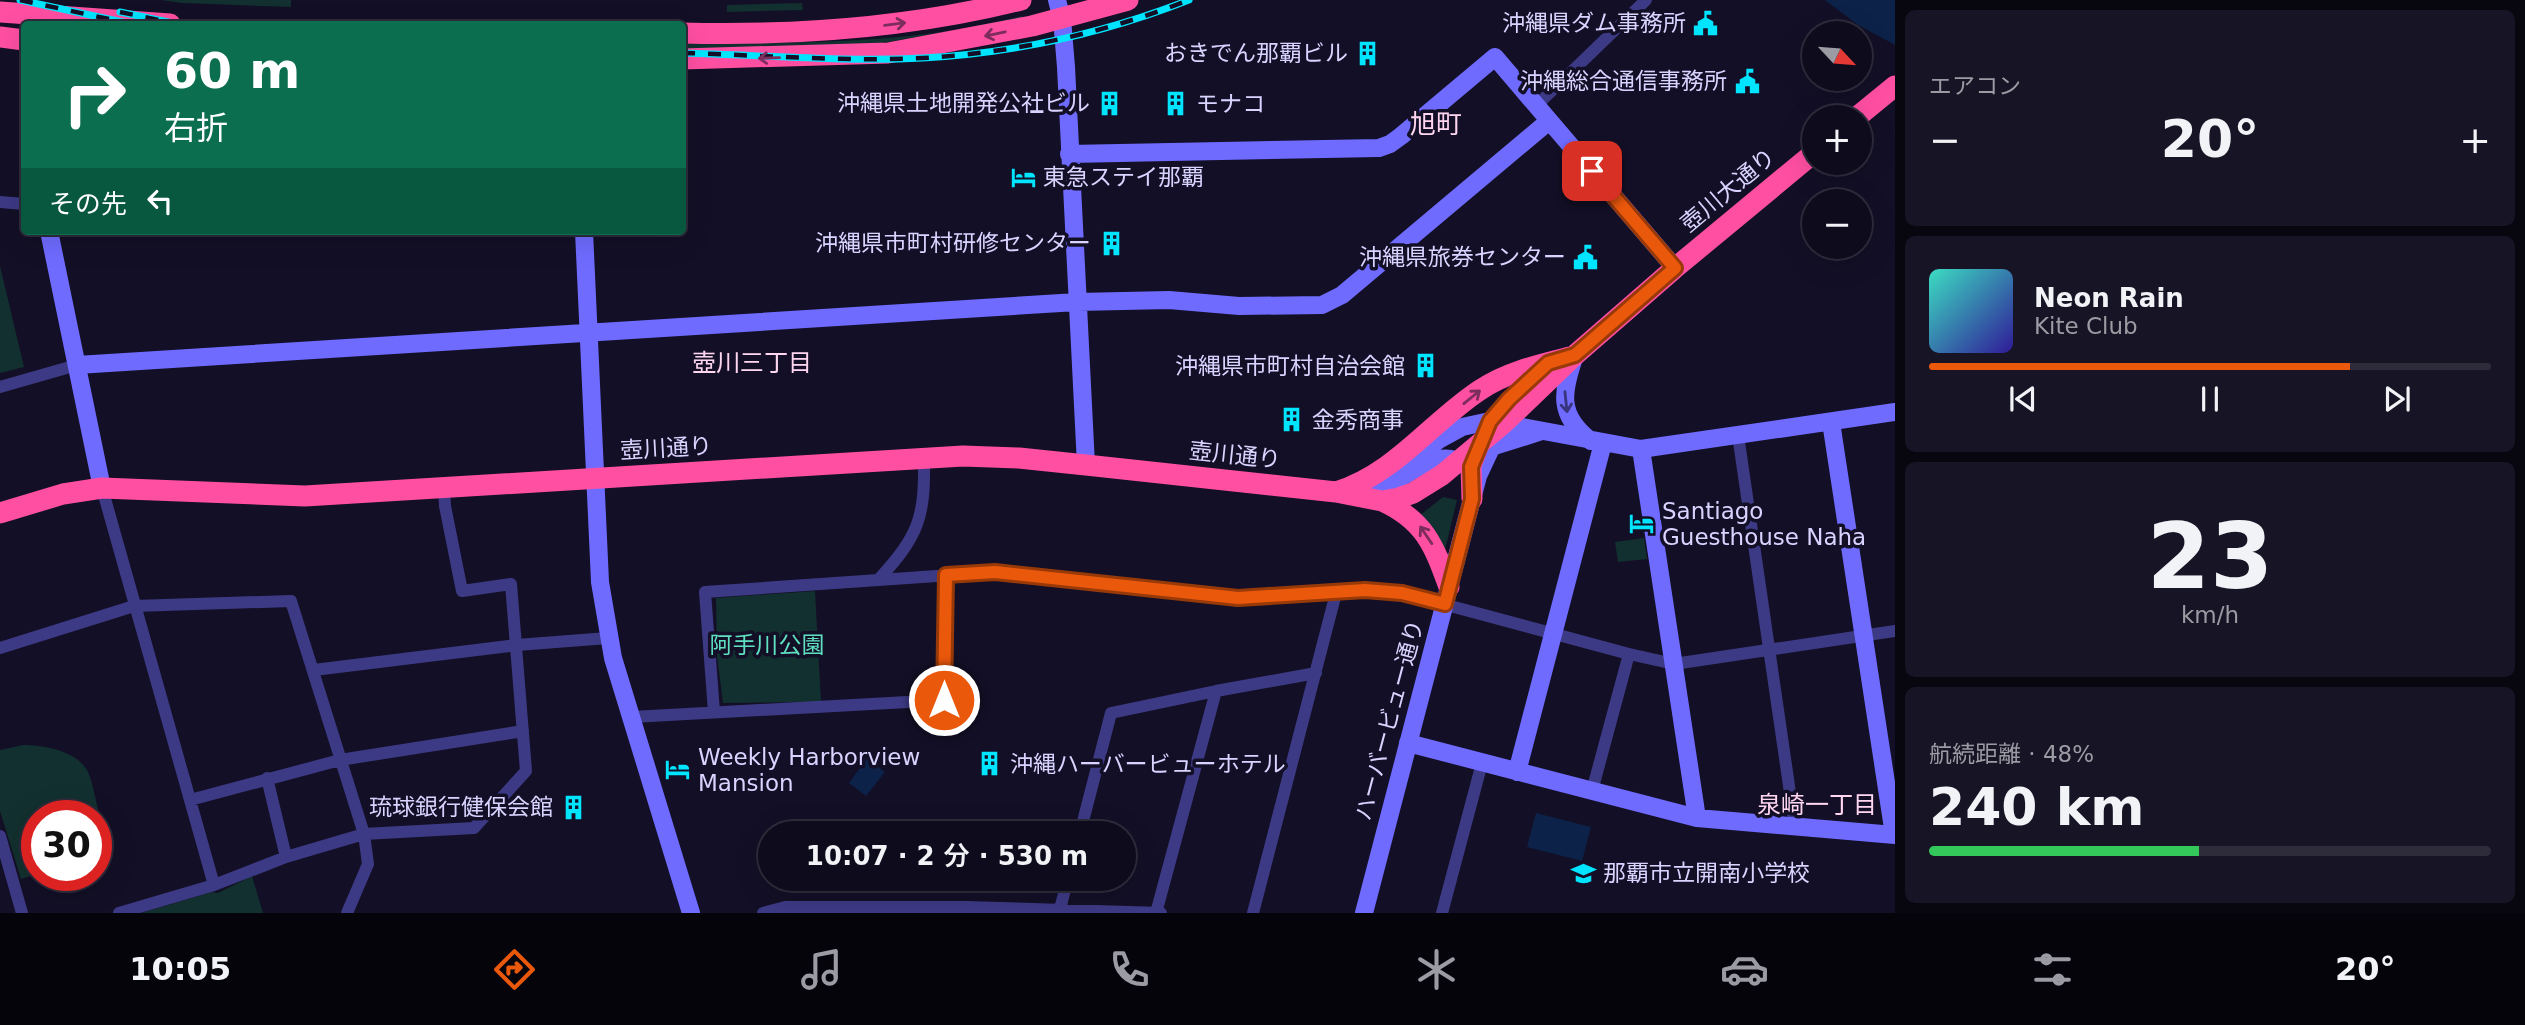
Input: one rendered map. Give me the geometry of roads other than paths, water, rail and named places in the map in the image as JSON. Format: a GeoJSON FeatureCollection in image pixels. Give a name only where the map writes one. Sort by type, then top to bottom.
{"type":"FeatureCollection","features":[{"type":"Feature","properties":{"kind":"highway"},"geometry":{"type":"LineString","coordinates":[[686,33],[828,31],[876,27],[921,21],[1021,0]]}},
{"type":"Feature","properties":{"kind":"highway"},"geometry":{"type":"LineString","coordinates":[[686,59],[888,53],[982,36],[1059,9],[1128,0]]}},
{"type":"Feature","properties":{"kind":"highway"},"geometry":{"type":"LineString","coordinates":[[0,1],[53,17]]}},
{"type":"Feature","properties":{"kind":"highway"},"geometry":{"type":"LineString","coordinates":[[0,12],[120,21]]}},
{"type":"Feature","properties":{"kind":"highway"},"geometry":{"type":"LineString","coordinates":[[0,37],[21,41]]}},
{"type":"Feature","properties":{"kind":"highway"},"geometry":{"type":"LineString","coordinates":[[0,47],[21,43]]}},
{"type":"Feature","properties":{"kind":"highway"},"geometry":{"type":"LineString","coordinates":[[1872,106],[1892,92]]}},
{"type":"Feature","properties":{"kind":"highway","name":"壺川大通り"},"geometry":{"type":"LineString","coordinates":[[1675,268],[1802,163]]}},
{"type":"Feature","properties":{"kind":"highway","name":"壺川通り"},"geometry":{"type":"LineString","coordinates":[[0,513],[63,494],[102,488],[288,496],[992,456],[1345,489],[1382,501],[1413,493],[1475,458],[1497,422],[1675,268]]}},
{"type":"Feature","properties":{"kind":"highway","name":"壺川通り"},"geometry":{"type":"LineString","coordinates":[[1345,489],[1380,472],[1401,457],[1478,391],[1511,373],[1575,355]]}},
{"type":"Feature","properties":{"kind":"highway"},"geometry":{"type":"LineString","coordinates":[[1497,422],[1502,406],[1548,363]]}},
{"type":"Feature","properties":{"kind":"highway"},"geometry":{"type":"LineString","coordinates":[[1472,499],[1475,458]]}},
{"type":"Feature","properties":{"kind":"highway"},"geometry":{"type":"LineString","coordinates":[[1382,501],[1410,517],[1426,534],[1440,560],[1447,596]]}},
{"type":"Feature","properties":{"kind":"street"},"geometry":{"type":"LineString","coordinates":[[1536,106],[1646,0]]}},
{"type":"Feature","properties":{"kind":"street"},"geometry":{"type":"LineString","coordinates":[[1059,9],[1086,465]]}},
{"type":"Feature","properties":{"kind":"street"},"geometry":{"type":"LineString","coordinates":[[1069,154],[1379,148],[1401,136],[1495,57],[1675,268]]}},
{"type":"Feature","properties":{"kind":"street"},"geometry":{"type":"LineString","coordinates":[[0,387],[77,365],[1077,302],[1185,300],[1239,306],[1322,305],[1342,295],[1549,121]]}},
{"type":"Feature","properties":{"kind":"street"},"geometry":{"type":"LineString","coordinates":[[0,202],[21,204]]}},
{"type":"Feature","properties":{"kind":"street"},"geometry":{"type":"LineString","coordinates":[[50,235],[102,488],[214,885]]}},
{"type":"Feature","properties":{"kind":"street"},"geometry":{"type":"LineString","coordinates":[[584,235],[600,582],[608,638],[691,913]]}},
{"type":"Feature","properties":{"kind":"street"},"geometry":{"type":"LineString","coordinates":[[1575,355],[1566,384],[1566,408],[1571,422],[1597,442]]}},
{"type":"Feature","properties":{"kind":"street"},"geometry":{"type":"LineString","coordinates":[[1401,457],[1418,455],[1462,427],[1497,422],[1641,449],[1895,412]]}},
{"type":"Feature","properties":{"kind":"street"},"geometry":{"type":"LineString","coordinates":[[1408,743],[1697,818],[1894,835],[1831,422]]}},
{"type":"Feature","properties":{"kind":"street"},"geometry":{"type":"LineString","coordinates":[[1345,489],[1374,488],[1390,483],[1437,458],[1475,458],[1539,432]]}},
{"type":"Feature","properties":{"kind":"street"},"geometry":{"type":"LineString","coordinates":[[1738,435],[1796,827]]}},
{"type":"Feature","properties":{"kind":"street"},"geometry":{"type":"LineString","coordinates":[[1517,772],[1597,442]]}},
{"type":"Feature","properties":{"kind":"street"},"geometry":{"type":"LineString","coordinates":[[1641,449],[1697,818]]}},
{"type":"Feature","properties":{"kind":"street"},"geometry":{"type":"LineString","coordinates":[[879,579],[901,555],[917,528],[924,495],[924,458]]}},
{"type":"Feature","properties":{"kind":"street"},"geometry":{"type":"LineString","coordinates":[[119,913],[214,885],[286,857],[364,834],[474,828],[526,771],[511,584],[462,591],[445,506],[444,487]]}},
{"type":"Feature","properties":{"kind":"street","name":"ハーバービュー通り"},"geometry":{"type":"LineString","coordinates":[[1364,913],[1472,499]]}},
{"type":"Feature","properties":{"kind":"street"},"geometry":{"type":"LineString","coordinates":[[714,712],[705,592],[879,579],[995,572],[1238,598],[1365,590],[1447,596],[1552,633],[1674,664],[1895,631]]}},
{"type":"Feature","properties":{"kind":"street"},"geometry":{"type":"LineString","coordinates":[[632,717],[944,700],[946,575]]}},
{"type":"Feature","properties":{"kind":"street"},"geometry":{"type":"LineString","coordinates":[[1253,913],[1336,593]]}},
{"type":"Feature","properties":{"kind":"street"},"geometry":{"type":"LineString","coordinates":[[0,648],[134,607],[291,601],[364,834],[368,864],[347,913]]}},
{"type":"Feature","properties":{"kind":"street"},"geometry":{"type":"LineString","coordinates":[[314,670],[517,645],[608,638]]}},
{"type":"Feature","properties":{"kind":"street"},"geometry":{"type":"LineString","coordinates":[[1592,791],[1629,654]]}},
{"type":"Feature","properties":{"kind":"street"},"geometry":{"type":"LineString","coordinates":[[1083,821],[1111,713],[1316,673]]}},
{"type":"Feature","properties":{"kind":"street"},"geometry":{"type":"LineString","coordinates":[[764,913],[785,907],[1158,913],[1216,691]]}},
{"type":"Feature","properties":{"kind":"street"},"geometry":{"type":"LineString","coordinates":[[190,800],[340,760],[523,731]]}},
{"type":"Feature","properties":{"kind":"street"},"geometry":{"type":"LineString","coordinates":[[1442,913],[1482,763]]}},
{"type":"Feature","properties":{"kind":"street"},"geometry":{"type":"LineString","coordinates":[[267,778],[286,857]]}},
{"type":"Feature","properties":{"kind":"street"},"geometry":{"type":"LineString","coordinates":[[0,836],[22,913]]}},
{"type":"Feature","properties":{"kind":"street"},"geometry":{"type":"LineString","coordinates":[[1059,912],[1065,891]]}},
{"type":"Feature","properties":{"kind":"water"},"geometry":{"type":"Polygon","coordinates":[[[1825,0],[1895,0],[1895,45],[1872,33],[1872,21],[1853,21],[1825,0]]]}},
{"type":"Feature","properties":{"kind":"water"},"geometry":{"type":"Polygon","coordinates":[[[867,758],[885,772],[866,796],[849,783],[867,758]]]}},
{"type":"Feature","properties":{"kind":"water"},"geometry":{"type":"Polygon","coordinates":[[[1536,813],[1591,827],[1582,861],[1527,847],[1536,813]]]}},
{"type":"Feature","properties":{"kind":"railway"},"geometry":{"type":"LineString","coordinates":[[20,0],[118,21]]}},
{"type":"Feature","properties":{"kind":"railway"},"geometry":{"type":"LineString","coordinates":[[686,53],[863,59],[957,55],[1025,46],[1092,32],[1189,0]]}},
{"type":"Feature","properties":{"kind":"railway"},"geometry":{"type":"LineString","coordinates":[[120,12],[164,21]]}},
{"type":"Feature","properties":{"kind":"place","name":"沖縄県ダム事務所"},"geometry":{"type":"Point","coordinates":[1706,23]}},
{"type":"Feature","properties":{"kind":"place","name":"おきでん那覇ビル"},"geometry":{"type":"Point","coordinates":[1368,53]}},
{"type":"Feature","properties":{"kind":"place","name":"沖縄総合通信事務所"},"geometry":{"type":"Point","coordinates":[1747,81]}},
{"type":"Feature","properties":{"kind":"place","name":"沖縄県土地開発公社ビル"},"geometry":{"type":"Point","coordinates":[1110,103]}},
{"type":"Feature","properties":{"kind":"place","name":"モナコ"},"geometry":{"type":"Point","coordinates":[1176,104]}},
{"type":"Feature","properties":{"kind":"place","name":"東急ステイ那覇"},"geometry":{"type":"Point","coordinates":[1023,177]}},
{"type":"Feature","properties":{"kind":"place","name":"沖縄県市町村研修センター"},"geometry":{"type":"Point","coordinates":[1111,243]}},
{"type":"Feature","properties":{"kind":"place","name":"沖縄県旅券センター"},"geometry":{"type":"Point","coordinates":[1586,257]}},
{"type":"Feature","properties":{"kind":"place","name":"沖縄県市町村自治会館"},"geometry":{"type":"Point","coordinates":[1425,366]}},
{"type":"Feature","properties":{"kind":"place","name":"金秀商事"},"geometry":{"type":"Point","coordinates":[1292,420]}},
{"type":"Feature","properties":{"kind":"place","name":"Santiago Guesthouse Naha"},"geometry":{"type":"Point","coordinates":[1642,524]}},
{"type":"Feature","properties":{"kind":"place","name":"沖縄ハーバービューホテル"},"geometry":{"type":"Point","coordinates":[990,764]}},
{"type":"Feature","properties":{"kind":"place","name":"Weekly Harborview Mansion"},"geometry":{"type":"Point","coordinates":[678,770]}},
{"type":"Feature","properties":{"kind":"place","name":"琉球銀行健保会館"},"geometry":{"type":"Point","coordinates":[573,807]}},
{"type":"Feature","properties":{"kind":"place","name":"那覇市立開南小学校"},"geometry":{"type":"Point","coordinates":[1583,873]}},
{"type":"Feature","properties":{"kind":"district","name":"旭町"},"geometry":{"type":"Point","coordinates":[1436,124]}},
{"type":"Feature","properties":{"kind":"district","name":"壺川三丁目"},"geometry":{"type":"Point","coordinates":[752,363]}},
{"type":"Feature","properties":{"kind":"district","name":"泉崎一丁目"},"geometry":{"type":"Point","coordinates":[1817,805]}},
{"type":"Feature","properties":{"kind":"park label","name":"阿手川公園"},"geometry":{"type":"Point","coordinates":[767,645]}}]}
